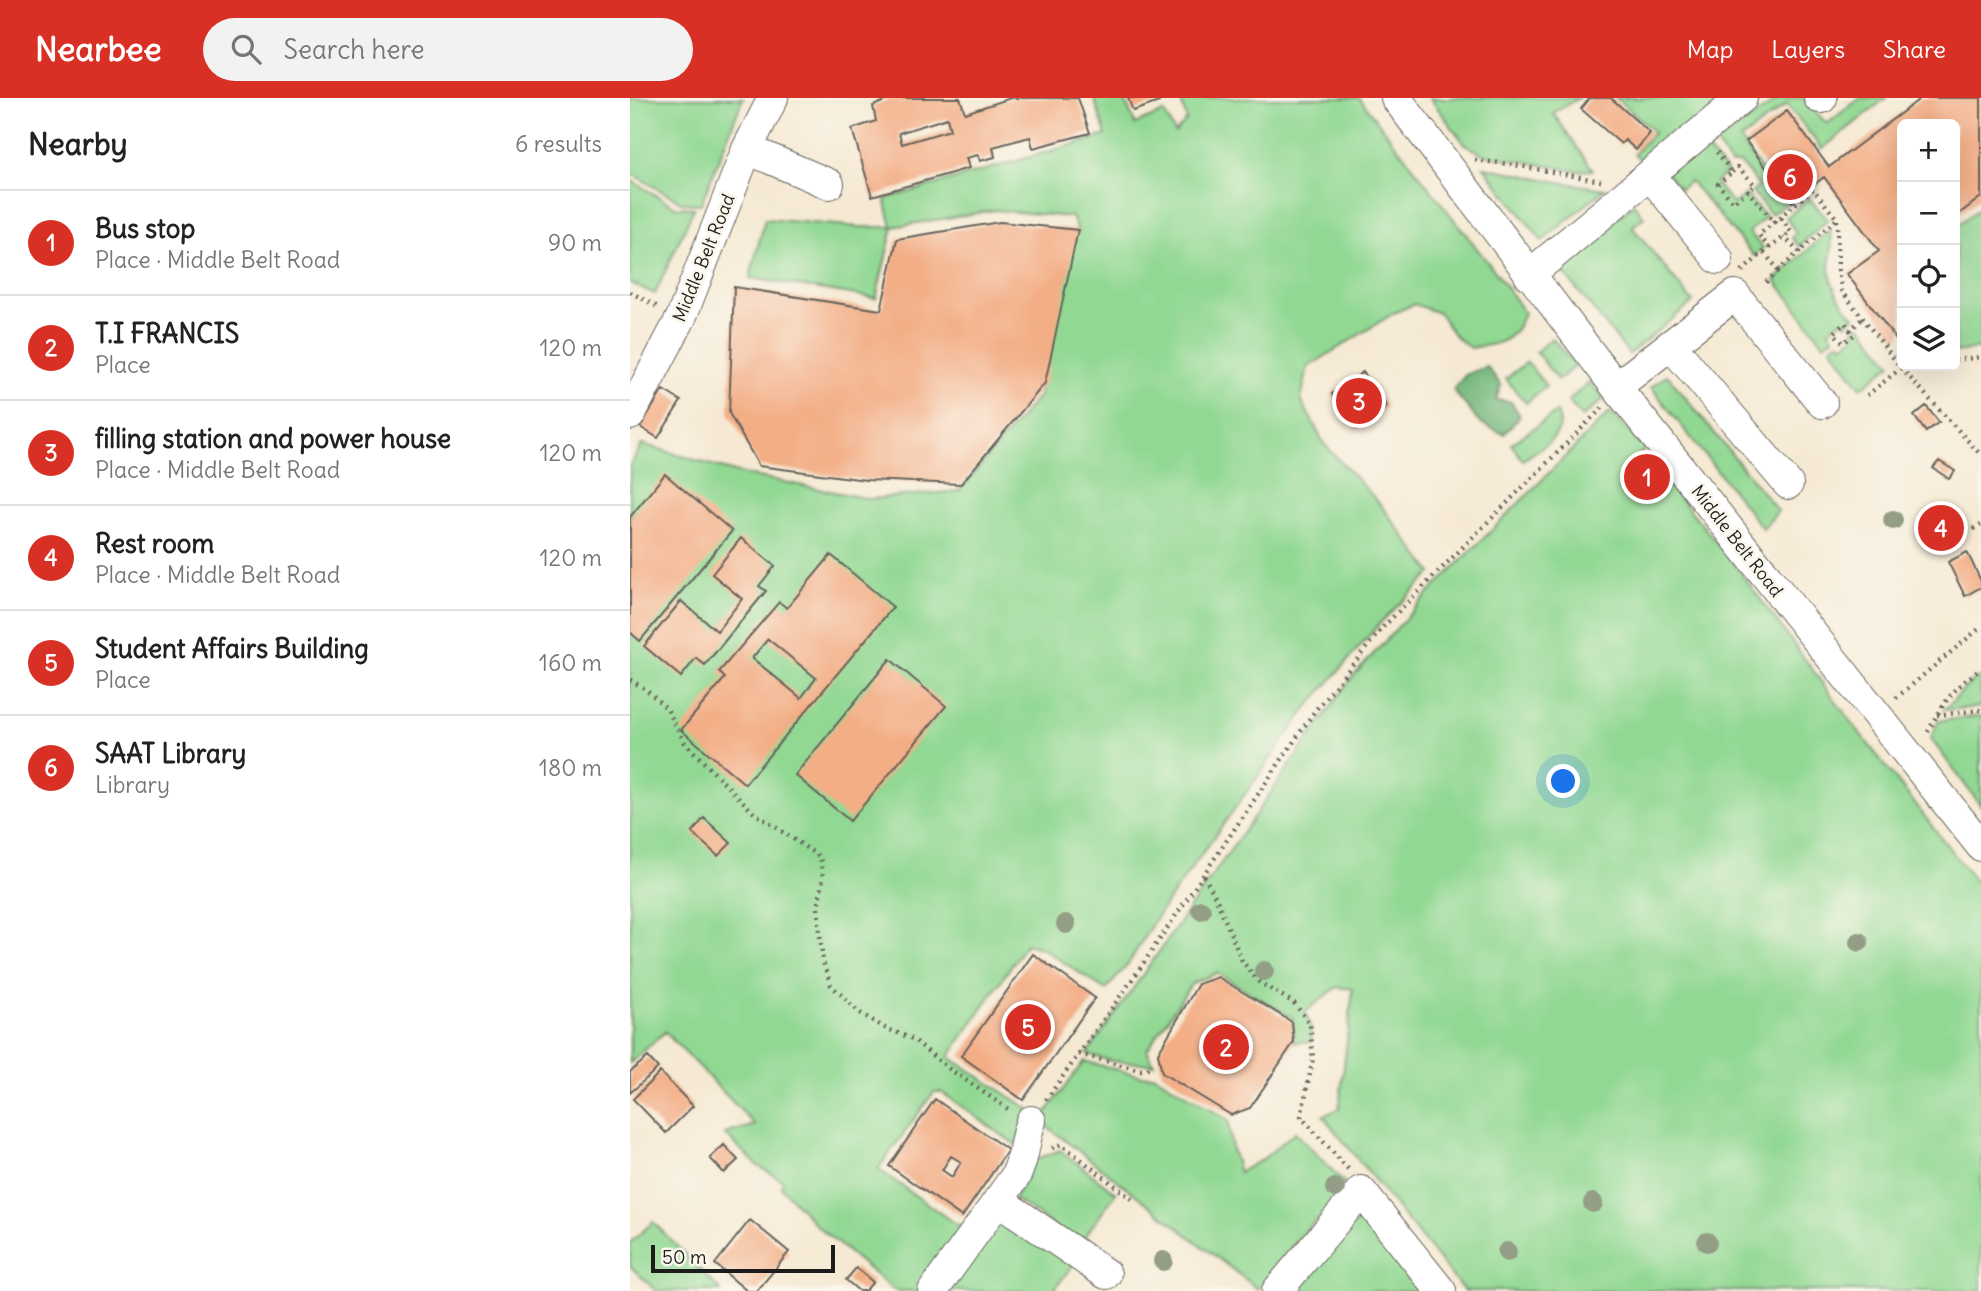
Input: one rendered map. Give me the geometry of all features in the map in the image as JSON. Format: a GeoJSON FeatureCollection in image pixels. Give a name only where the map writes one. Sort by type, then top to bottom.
{"type":"FeatureCollection","features":[{"type":"Feature","properties":{"kind":"street","name":"Middle Belt Road"},"geometry":{"type":"LineString","coordinates":[[630,415],[681,318],[747,149],[773,98]]}},
{"type":"Feature","properties":{"kind":"street","name":"Middle Belt Road"},"geometry":{"type":"LineString","coordinates":[[1396,98],[1617,389],[1981,846]]}},
{"type":"Feature","properties":{"kind":"street"},"geometry":{"type":"LineString","coordinates":[[1530,275],[1742,98]]}},
{"type":"Feature","properties":{"kind":"street"},"geometry":{"type":"LineString","coordinates":[[747,149],[829,184]]}},
{"type":"Feature","properties":{"kind":"street"},"geometry":{"type":"LineString","coordinates":[[1644,180],[1718,259]]}},
{"type":"Feature","properties":{"kind":"street"},"geometry":{"type":"LineString","coordinates":[[1617,389],[1735,295],[1822,403]]}},
{"type":"Feature","properties":{"kind":"street"},"geometry":{"type":"LineString","coordinates":[[1671,345],[1788,484]]}},
{"type":"Feature","properties":{"kind":"street"},"geometry":{"type":"LineString","coordinates":[[933,1291],[998,1200],[1027,1139]]}},
{"type":"Feature","properties":{"kind":"street"},"geometry":{"type":"LineString","coordinates":[[1277,1291],[1360,1191],[1441,1291]]}},
{"type":"Feature","properties":{"kind":"street"},"geometry":{"type":"LineString","coordinates":[[998,1200],[1106,1274]]}},
{"type":"Feature","properties":{"kind":"path"},"geometry":{"type":"LineString","coordinates":[[1700,133],[1732,172]]}},
{"type":"Feature","properties":{"kind":"path"},"geometry":{"type":"LineString","coordinates":[[1471,160],[1515,165],[1596,181],[1644,180]]}},
{"type":"Feature","properties":{"kind":"path"},"geometry":{"type":"LineString","coordinates":[[1738,167],[1755,185],[1733,202],[1718,184],[1732,172],[1738,167]]}},
{"type":"Feature","properties":{"kind":"path"},"geometry":{"type":"LineString","coordinates":[[1748,191],[1774,222],[1813,189],[1837,219],[1839,281],[1842,291],[1897,363]]}},
{"type":"Feature","properties":{"kind":"path"},"geometry":{"type":"LineString","coordinates":[[1769,248],[1791,232],[1780,217]]}},
{"type":"Feature","properties":{"kind":"path"},"geometry":{"type":"LineString","coordinates":[[1766,282],[1837,219]]}},
{"type":"Feature","properties":{"kind":"path"},"geometry":{"type":"LineString","coordinates":[[1784,237],[1799,252]]}},
{"type":"Feature","properties":{"kind":"path"},"geometry":{"type":"LineString","coordinates":[[1764,253],[1779,270]]}},
{"type":"Feature","properties":{"kind":"path"},"geometry":{"type":"LineString","coordinates":[[1850,330],[1863,318]]}},
{"type":"Feature","properties":{"kind":"path"},"geometry":{"type":"LineString","coordinates":[[1844,323],[1850,330],[1854,335],[1843,343],[1834,333],[1844,323]]}},
{"type":"Feature","properties":{"kind":"path"},"geometry":{"type":"LineString","coordinates":[[1960,359],[1981,357]]}},
{"type":"Feature","properties":{"kind":"path"},"geometry":{"type":"LineString","coordinates":[[1865,397],[1897,371]]}},
{"type":"Feature","properties":{"kind":"path"},"geometry":{"type":"LineString","coordinates":[[1904,371],[1981,455]]}},
{"type":"Feature","properties":{"kind":"path"},"geometry":{"type":"LineString","coordinates":[[1027,1139],[1079,1054],[1204,876],[1314,712],[1384,626],[1617,389]]}},
{"type":"Feature","properties":{"kind":"path"},"geometry":{"type":"LineString","coordinates":[[1967,532],[1981,525]]}},
{"type":"Feature","properties":{"kind":"path"},"geometry":{"type":"LineString","coordinates":[[1875,716],[1981,627]]}},
{"type":"Feature","properties":{"kind":"path"},"geometry":{"type":"LineString","coordinates":[[1928,732],[1941,705],[1981,669]]}},
{"type":"Feature","properties":{"kind":"path"},"geometry":{"type":"LineString","coordinates":[[630,680],[647,690],[667,709],[685,743],[753,812],[820,857],[824,877],[818,908],[820,935],[823,962],[831,985],[860,1013],[885,1028],[913,1039],[945,1066],[1007,1108],[1027,1139],[1061,1144],[1132,1199]]}},
{"type":"Feature","properties":{"kind":"path"},"geometry":{"type":"LineString","coordinates":[[1937,715],[1981,710]]}},
{"type":"Feature","properties":{"kind":"path"},"geometry":{"type":"LineString","coordinates":[[1204,876],[1242,961],[1259,982],[1294,1003],[1310,1024],[1313,1059],[1301,1116],[1352,1175],[1360,1191]]}},
{"type":"Feature","properties":{"kind":"path"},"geometry":{"type":"LineString","coordinates":[[1079,1054],[1127,1068],[1153,1068]]}},
{"type":"Feature","properties":{"kind":"green space"},"geometry":{"type":"Polygon","coordinates":[[[630,98],[743,98],[701,204],[683,203],[630,173],[630,98]]]}},
{"type":"Feature","properties":{"kind":"green space"},"geometry":{"type":"Polygon","coordinates":[[[1094,98],[1124,98],[1135,124],[1164,112],[1175,133],[1187,120],[1180,98],[1359,98],[1497,274],[1524,313],[1515,331],[1504,340],[1470,348],[1455,336],[1439,313],[1414,304],[1394,313],[1308,367],[1301,400],[1324,444],[1379,503],[1432,573],[1379,624],[1307,708],[1155,919],[1129,963],[1106,990],[1043,949],[1026,944],[949,1057],[1029,1109],[1016,1145],[941,1092],[934,1092],[878,1169],[957,1225],[970,1224],[921,1291],[895,1291],[818,1227],[781,1187],[783,1181],[758,1166],[725,1134],[755,1125],[665,1032],[630,1063],[630,466],[642,444],[738,473],[870,499],[959,491],[1039,396],[1077,228],[1072,217],[995,210],[893,227],[876,298],[750,278],[765,219],[892,227],[885,199],[1106,135],[1094,98]]]}},
{"type":"Feature","properties":{"kind":"green space"},"geometry":{"type":"Polygon","coordinates":[[[1430,98],[1579,98],[1553,113],[1593,170],[1577,171],[1482,154],[1465,144],[1430,98]]]}},
{"type":"Feature","properties":{"kind":"green space"},"geometry":{"type":"Polygon","coordinates":[[[1616,98],[1728,98],[1644,164],[1634,154],[1654,132],[1616,98]]]}},
{"type":"Feature","properties":{"kind":"green space"},"geometry":{"type":"Polygon","coordinates":[[[1780,98],[1803,98],[1827,124],[1860,98],[1886,98],[1822,149],[1787,104],[1740,140],[1786,204],[1771,214],[1752,192],[1759,186],[1740,163],[1731,164],[1716,143],[1780,98]]]}},
{"type":"Feature","properties":{"kind":"green space"},"geometry":{"type":"Polygon","coordinates":[[[1701,142],[1727,172],[1715,183],[1733,204],[1746,194],[1766,217],[1749,232],[1763,248],[1754,256],[1690,181],[1680,189],[1666,173],[1701,142]]]}},
{"type":"Feature","properties":{"kind":"green space"},"geometry":{"type":"Polygon","coordinates":[[[1484,167],[1564,183],[1605,189],[1542,241],[1484,167]]]}},
{"type":"Feature","properties":{"kind":"green space"},"geometry":{"type":"Polygon","coordinates":[[[630,180],[676,207],[694,208],[655,294],[630,283],[630,180]]]}},
{"type":"Feature","properties":{"kind":"green space"},"geometry":{"type":"Polygon","coordinates":[[[1809,198],[1828,220],[1799,246],[1792,238],[1796,233],[1786,218],[1809,198]]]}},
{"type":"Feature","properties":{"kind":"green space"},"geometry":{"type":"Polygon","coordinates":[[[1634,204],[1644,217],[1632,227],[1693,302],[1629,354],[1558,266],[1634,204]]]}},
{"type":"Feature","properties":{"kind":"green space"},"geometry":{"type":"Polygon","coordinates":[[[1981,207],[1981,348],[1960,351],[1960,245],[1960,223],[1981,207]]]}},
{"type":"Feature","properties":{"kind":"green space"},"geometry":{"type":"Polygon","coordinates":[[[1830,230],[1832,282],[1841,301],[1854,317],[1847,324],[1842,320],[1829,330],[1833,338],[1824,344],[1775,280],[1830,230]]]}},
{"type":"Feature","properties":{"kind":"green space"},"geometry":{"type":"Polygon","coordinates":[[[1861,325],[1891,364],[1861,388],[1831,347],[1839,341],[1843,345],[1856,335],[1853,330],[1861,325]]]}},
{"type":"Feature","properties":{"kind":"green space"},"geometry":{"type":"Polygon","coordinates":[[[1552,338],[1575,366],[1558,380],[1536,352],[1552,338]]]}},
{"type":"Feature","properties":{"kind":"green space"},"geometry":{"type":"Polygon","coordinates":[[[1527,362],[1546,386],[1526,403],[1506,379],[1527,362]]]}},
{"type":"Feature","properties":{"kind":"green space"},"geometry":{"type":"Polygon","coordinates":[[[1487,367],[1501,385],[1496,400],[1511,402],[1520,416],[1504,434],[1480,423],[1453,390],[1466,374],[1487,367]]]}},
{"type":"Feature","properties":{"kind":"green space"},"geometry":{"type":"Polygon","coordinates":[[[1667,375],[1778,511],[1763,529],[1651,387],[1667,375]]]}},
{"type":"Feature","properties":{"kind":"green space"},"geometry":{"type":"Polygon","coordinates":[[[1590,382],[1604,399],[1582,417],[1568,401],[1590,382]]]}},
{"type":"Feature","properties":{"kind":"green space"},"geometry":{"type":"Polygon","coordinates":[[[1557,412],[1560,424],[1556,435],[1523,460],[1511,444],[1557,412]]]}},
{"type":"Feature","properties":{"kind":"green space"},"geometry":{"type":"Polygon","coordinates":[[[1610,412],[1646,449],[1640,454],[1646,461],[1631,474],[1647,492],[1662,480],[1677,494],[1735,565],[1852,723],[1981,889],[1981,1291],[1464,1291],[1323,1116],[1339,1109],[1353,989],[1337,987],[1305,1012],[1310,1024],[1312,1042],[1294,1042],[1293,1018],[1217,973],[1192,983],[1147,1050],[1154,1064],[1111,1061],[1087,1054],[1350,680],[1426,596],[1610,412]]]}},
{"type":"Feature","properties":{"kind":"green space"},"geometry":{"type":"Polygon","coordinates":[[[1981,676],[1981,707],[1944,710],[1971,682],[1981,676]]]}},
{"type":"Feature","properties":{"kind":"green space"},"geometry":{"type":"Polygon","coordinates":[[[1981,716],[1981,806],[1931,739],[1938,721],[1981,716]]]}},
{"type":"Feature","properties":{"kind":"green space"},"geometry":{"type":"Polygon","coordinates":[[[1084,1061],[1142,1076],[1154,1075],[1228,1120],[1239,1172],[1262,1160],[1295,1132],[1350,1189],[1309,1227],[1258,1289],[1044,1124],[1041,1120],[1084,1061]]]}},
{"type":"Feature","properties":{"kind":"green space"},"geometry":{"type":"Polygon","coordinates":[[[1060,1150],[1116,1193],[1080,1243],[1014,1199],[1035,1160],[1060,1150]]]}},
{"type":"Feature","properties":{"kind":"green space"},"geometry":{"type":"Polygon","coordinates":[[[1003,1215],[1073,1265],[1053,1291],[947,1291],[1003,1215]]]}},
{"type":"Feature","properties":{"kind":"green space"},"geometry":{"type":"Polygon","coordinates":[[[1363,1216],[1424,1291],[1296,1291],[1334,1242],[1363,1216]]]}},
{"type":"Feature","properties":{"kind":"green space"},"geometry":{"type":"Polygon","coordinates":[[[653,1222],[721,1291],[656,1291],[630,1266],[630,1243],[653,1222]]]}},
{"type":"Feature","properties":{"kind":"building"},"geometry":{"type":"Polygon","coordinates":[[[892,98],[960,98],[965,113],[1011,98],[1078,98],[1090,133],[1033,148],[1030,137],[993,147],[995,157],[980,161],[978,155],[966,158],[969,168],[872,196],[852,129],[876,121],[873,106],[892,98]],[[947,118],[899,133],[902,144],[950,130],[947,118]]]}},
{"type":"Feature","properties":{"kind":"building"},"geometry":{"type":"Polygon","coordinates":[[[1128,98],[1158,98],[1159,102],[1133,111],[1128,98]]]}},
{"type":"Feature","properties":{"kind":"building"},"geometry":{"type":"Polygon","coordinates":[[[1590,98],[1611,98],[1650,133],[1636,150],[1625,140],[1621,144],[1581,109],[1590,98]]]}},
{"type":"Feature","properties":{"kind":"building"},"geometry":{"type":"Polygon","coordinates":[[[1921,98],[1981,98],[1981,197],[1960,213],[1960,119],[1897,119],[1896,339],[1847,274],[1879,251],[1824,177],[1792,202],[1746,141],[1787,111],[1829,167],[1921,98]]]}},
{"type":"Feature","properties":{"kind":"building"},"geometry":{"type":"Polygon","coordinates":[[[1000,222],[1078,230],[1045,383],[961,484],[866,480],[759,466],[729,413],[734,287],[881,310],[897,239],[1000,222]]]}},
{"type":"Feature","properties":{"kind":"building"},"geometry":{"type":"Polygon","coordinates":[[[1363,372],[1387,407],[1356,429],[1332,394],[1363,372]]]}},
{"type":"Feature","properties":{"kind":"building"},"geometry":{"type":"Polygon","coordinates":[[[663,390],[681,401],[658,438],[640,427],[663,390]]]}},
{"type":"Feature","properties":{"kind":"building"},"geometry":{"type":"Polygon","coordinates":[[[1926,406],[1939,422],[1926,432],[1914,416],[1926,406]]]}},
{"type":"Feature","properties":{"kind":"building"},"geometry":{"type":"Polygon","coordinates":[[[1939,461],[1955,471],[1949,479],[1933,468],[1939,461]]]}},
{"type":"Feature","properties":{"kind":"building"},"geometry":{"type":"Polygon","coordinates":[[[1646,462],[1662,480],[1648,492],[1632,474],[1646,462]]]}},
{"type":"Feature","properties":{"kind":"building"},"geometry":{"type":"Polygon","coordinates":[[[665,474],[732,531],[640,641],[630,632],[630,517],[665,474]]]}},
{"type":"Feature","properties":{"kind":"building"},"geometry":{"type":"Polygon","coordinates":[[[1942,511],[1957,535],[1940,546],[1925,521],[1942,511]]]}},
{"type":"Feature","properties":{"kind":"building"},"geometry":{"type":"Polygon","coordinates":[[[741,538],[775,566],[759,586],[766,591],[705,665],[696,658],[681,677],[644,646],[681,601],[717,631],[742,599],[712,574],[741,538]]]}},
{"type":"Feature","properties":{"kind":"building"},"geometry":{"type":"Polygon","coordinates":[[[1967,552],[1981,581],[1981,587],[1965,596],[1948,562],[1967,552]]]}},
{"type":"Feature","properties":{"kind":"building"},"geometry":{"type":"Polygon","coordinates":[[[831,555],[893,607],[745,784],[681,730],[725,678],[719,672],[779,602],[787,608],[831,555]],[[768,639],[752,658],[801,698],[816,678],[768,639]]]}},
{"type":"Feature","properties":{"kind":"building"},"geometry":{"type":"Polygon","coordinates":[[[890,659],[946,706],[850,821],[795,775],[890,659]]]}},
{"type":"Feature","properties":{"kind":"building"},"geometry":{"type":"Polygon","coordinates":[[[704,818],[731,843],[718,856],[692,833],[704,818]]]}},
{"type":"Feature","properties":{"kind":"building"},"geometry":{"type":"Polygon","coordinates":[[[1033,954],[1095,998],[1023,1100],[961,1056],[1033,954]]]}},
{"type":"Feature","properties":{"kind":"building"},"geometry":{"type":"Polygon","coordinates":[[[1218,977],[1292,1022],[1294,1042],[1250,1108],[1231,1115],[1162,1073],[1158,1053],[1198,984],[1218,977]]]}},
{"type":"Feature","properties":{"kind":"building"},"geometry":{"type":"Polygon","coordinates":[[[648,1057],[658,1068],[630,1093],[630,1072],[648,1057]]]}},
{"type":"Feature","properties":{"kind":"building"},"geometry":{"type":"Polygon","coordinates":[[[660,1072],[693,1106],[666,1133],[633,1099],[660,1072]]]}},
{"type":"Feature","properties":{"kind":"building"},"geometry":{"type":"Polygon","coordinates":[[[935,1099],[1008,1150],[962,1217],[889,1166],[935,1099]],[[951,1156],[942,1170],[952,1177],[961,1162],[951,1156]]]}},
{"type":"Feature","properties":{"kind":"building"},"geometry":{"type":"Polygon","coordinates":[[[724,1145],[738,1160],[724,1173],[710,1158],[724,1145]]]}},
{"type":"Feature","properties":{"kind":"building"},"geometry":{"type":"Polygon","coordinates":[[[750,1220],[789,1252],[757,1291],[747,1291],[715,1264],[750,1220]]]}},
{"type":"Feature","properties":{"kind":"building"},"geometry":{"type":"Polygon","coordinates":[[[856,1268],[873,1282],[865,1291],[859,1291],[846,1280],[856,1268]]]}},
{"type":"Feature","properties":{"kind":"place","name":"SAAT Library"},"geometry":{"type":"Point","coordinates":[1790,177]}},
{"type":"Feature","properties":{"kind":"place","name":"filling station and power house"},"geometry":{"type":"Point","coordinates":[1359,401]}},
{"type":"Feature","properties":{"kind":"place","name":"Bus stop"},"geometry":{"type":"Point","coordinates":[1647,477]}},
{"type":"Feature","properties":{"kind":"place","name":"Rest room"},"geometry":{"type":"Point","coordinates":[1941,528]}},
{"type":"Feature","properties":{"kind":"place","name":"Student Affairs Building"},"geometry":{"type":"Point","coordinates":[1028,1027]}},
{"type":"Feature","properties":{"kind":"place","name":"T.I FRANCIS"},"geometry":{"type":"Point","coordinates":[1226,1047]}}]}
